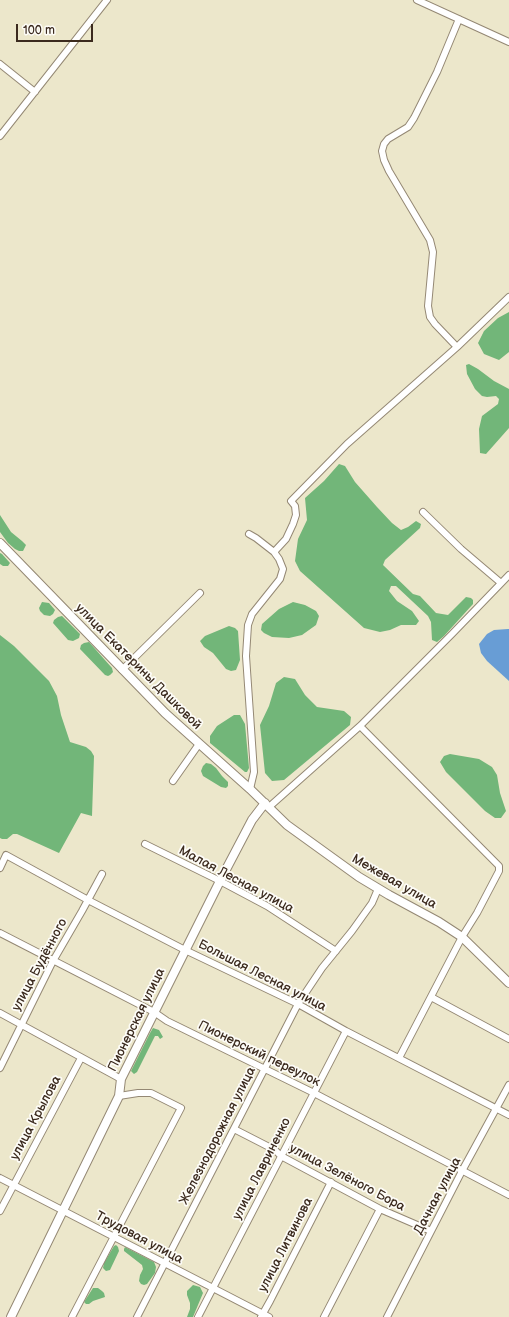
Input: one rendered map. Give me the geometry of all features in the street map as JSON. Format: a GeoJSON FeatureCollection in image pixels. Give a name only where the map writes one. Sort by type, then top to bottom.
{"type":"FeatureCollection","features":[{"type":"Feature","properties":{"kind":"street"},"geometry":{"type":"LineString","coordinates":[[0,136],[107,0]]}},
{"type":"Feature","properties":{"kind":"street"},"geometry":{"type":"LineString","coordinates":[[417,0],[509,42]]}},
{"type":"Feature","properties":{"kind":"street"},"geometry":{"type":"LineString","coordinates":[[457,347],[430,317],[428,306],[432,252],[430,240],[389,171],[382,151],[384,144],[388,139],[408,127],[414,118],[437,72],[459,20]]}},
{"type":"Feature","properties":{"kind":"street"},"geometry":{"type":"LineString","coordinates":[[0,64],[35,92]]}},
{"type":"Feature","properties":{"kind":"street"},"geometry":{"type":"LineString","coordinates":[[274,552],[286,539],[296,515],[295,506],[291,501],[347,444],[457,347],[509,297]]}},
{"type":"Feature","properties":{"kind":"street"},"geometry":{"type":"LineString","coordinates":[[423,512],[461,549],[501,583]]}},
{"type":"Feature","properties":{"kind":"street"},"geometry":{"type":"LineString","coordinates":[[249,534],[274,552],[280,559],[283,569],[280,579],[252,614],[248,625],[246,656],[254,772],[250,789]]}},
{"type":"Feature","properties":{"kind":"street","name":"улица Екатерины Дашковой"},"geometry":{"type":"LineString","coordinates":[[0,543],[165,713],[267,805]]}},
{"type":"Feature","properties":{"kind":"street"},"geometry":{"type":"LineString","coordinates":[[267,805],[360,726],[509,575]]}},
{"type":"Feature","properties":{"kind":"street"},"geometry":{"type":"LineString","coordinates":[[122,670],[200,593]]}},
{"type":"Feature","properties":{"kind":"street"},"geometry":{"type":"LineString","coordinates":[[360,726],[499,866],[499,871],[481,906],[462,936],[398,1058]]}},
{"type":"Feature","properties":{"kind":"street"},"geometry":{"type":"LineString","coordinates":[[173,781],[199,744]]}},
{"type":"Feature","properties":{"kind":"street","name":"Пионерская улица"},"geometry":{"type":"LineString","coordinates":[[11,1317],[119,1096],[121,1079],[185,950],[252,820],[267,805]]}},
{"type":"Feature","properties":{"kind":"street","name":"Межевая улица"},"geometry":{"type":"LineString","coordinates":[[267,805],[295,832],[359,877],[462,936],[509,983]]}},
{"type":"Feature","properties":{"kind":"street","name":"Малая Лесная улица"},"geometry":{"type":"LineString","coordinates":[[145,844],[267,906],[336,951]]}},
{"type":"Feature","properties":{"kind":"street","name":"Большая Лесная улица"},"geometry":{"type":"LineString","coordinates":[[0,868],[6,855],[88,900],[185,950],[298,1004],[346,1031],[509,1115]]}},
{"type":"Feature","properties":{"kind":"street","name":"улица Будённого"},"geometry":{"type":"LineString","coordinates":[[0,1068],[53,961],[102,874]]}},
{"type":"Feature","properties":{"kind":"street","name":"Железнодорожная улица"},"geometry":{"type":"LineString","coordinates":[[137,1317],[298,1004],[322,968],[372,903],[378,889]]}},
{"type":"Feature","properties":{"kind":"street","name":"Пионерский переулок"},"geometry":{"type":"LineString","coordinates":[[0,933],[154,1012],[167,1021],[314,1093],[509,1195]]}},
{"type":"Feature","properties":{"kind":"street"},"geometry":{"type":"LineString","coordinates":[[430,997],[509,1039]]}},
{"type":"Feature","properties":{"kind":"street"},"geometry":{"type":"LineString","coordinates":[[0,1013],[121,1079]]}},
{"type":"Feature","properties":{"kind":"street","name":"улица Лавриненко"},"geometry":{"type":"LineString","coordinates":[[198,1317],[346,1031]]}},
{"type":"Feature","properties":{"kind":"street","name":"улица Крылова"},"geometry":{"type":"LineString","coordinates":[[0,1210],[81,1058]]}},
{"type":"Feature","properties":{"kind":"street","name":"Дачная улица"},"geometry":{"type":"LineString","coordinates":[[387,1317],[462,1171],[509,1085]]}},
{"type":"Feature","properties":{"kind":"street"},"geometry":{"type":"LineString","coordinates":[[72,1317],[181,1108],[151,1093],[138,1093],[119,1096]]}},
{"type":"Feature","properties":{"kind":"street","name":"улица Зелёного Бора"},"geometry":{"type":"LineString","coordinates":[[234,1129],[275,1150],[281,1156],[380,1209],[431,1231]]}},
{"type":"Feature","properties":{"kind":"street","name":"Трудовая улица"},"geometry":{"type":"LineString","coordinates":[[0,1178],[261,1315],[269,1317]]}},
{"type":"Feature","properties":{"kind":"street","name":"улица Литвинова"},"geometry":{"type":"LineString","coordinates":[[261,1315],[270,1301],[331,1182]]}},
{"type":"Feature","properties":{"kind":"street"},"geometry":{"type":"LineString","coordinates":[[324,1317],[380,1209]]}},
{"type":"Feature","properties":{"kind":"green space"},"geometry":{"type":"Polygon","coordinates":[[[509,312],[509,352],[499,360],[484,354],[478,343],[484,331],[498,318],[509,312]]]}},
{"type":"Feature","properties":{"kind":"green space"},"geometry":{"type":"Polygon","coordinates":[[[469,364],[509,389],[509,428],[486,454],[480,453],[479,429],[482,416],[498,404],[499,399],[496,396],[482,396],[475,389],[467,374],[466,365],[469,364]]]}},
{"type":"Feature","properties":{"kind":"green space"},"geometry":{"type":"Polygon","coordinates":[[[339,464],[345,466],[355,482],[392,523],[401,530],[416,521],[421,524],[420,528],[385,560],[383,565],[413,594],[420,596],[436,613],[448,615],[466,597],[473,600],[473,604],[437,642],[432,640],[431,622],[428,616],[396,586],[391,586],[389,591],[397,601],[412,611],[419,621],[416,625],[401,625],[390,630],[380,632],[364,628],[300,571],[295,561],[298,539],[307,520],[305,498],[324,481],[339,464]]]}},
{"type":"Feature","properties":{"kind":"green space"},"geometry":{"type":"Polygon","coordinates":[[[0,515],[11,532],[26,545],[23,551],[15,549],[8,543],[0,532],[0,515]]]}},
{"type":"Feature","properties":{"kind":"green space"},"geometry":{"type":"Polygon","coordinates":[[[0,553],[10,563],[8,566],[3,566],[0,564],[0,553]]]}},
{"type":"Feature","properties":{"kind":"green space"},"geometry":{"type":"Polygon","coordinates":[[[42,602],[49,603],[55,610],[53,614],[50,616],[44,615],[40,611],[39,608],[42,602]]]}},
{"type":"Feature","properties":{"kind":"green space"},"geometry":{"type":"Polygon","coordinates":[[[293,602],[305,605],[316,611],[319,616],[316,625],[302,635],[289,638],[272,637],[261,630],[262,624],[279,609],[293,602]]]}},
{"type":"Feature","properties":{"kind":"green space"},"geometry":{"type":"Polygon","coordinates":[[[62,616],[80,634],[79,638],[73,641],[68,640],[53,623],[54,620],[62,616]]]}},
{"type":"Feature","properties":{"kind":"green space"},"geometry":{"type":"Polygon","coordinates":[[[229,626],[238,631],[240,660],[236,670],[231,671],[226,669],[213,653],[204,647],[200,641],[205,636],[229,626]]]}},
{"type":"Feature","properties":{"kind":"green space"},"geometry":{"type":"Polygon","coordinates":[[[0,635],[14,646],[49,681],[57,696],[61,715],[70,742],[86,747],[94,756],[92,816],[81,813],[59,853],[17,834],[13,834],[7,839],[0,838],[0,635]]]}},
{"type":"Feature","properties":{"kind":"green space"},"geometry":{"type":"Polygon","coordinates":[[[89,642],[112,668],[113,672],[110,675],[105,675],[80,649],[81,645],[89,642]]]}},
{"type":"Feature","properties":{"kind":"green space"},"geometry":{"type":"Polygon","coordinates":[[[284,677],[295,679],[305,695],[317,707],[344,711],[351,717],[350,725],[284,780],[272,781],[265,773],[260,725],[269,706],[276,683],[284,677]]]}},
{"type":"Feature","properties":{"kind":"green space"},"geometry":{"type":"Polygon","coordinates":[[[234,715],[240,715],[245,724],[249,768],[247,772],[245,772],[210,743],[210,736],[217,726],[234,715]]]}},
{"type":"Feature","properties":{"kind":"green space"},"geometry":{"type":"Polygon","coordinates":[[[450,754],[479,759],[492,767],[497,775],[500,793],[506,811],[501,818],[495,818],[485,811],[446,772],[440,762],[444,756],[450,754]]]}},
{"type":"Feature","properties":{"kind":"green space"},"geometry":{"type":"Polygon","coordinates":[[[206,763],[211,764],[216,768],[228,782],[228,786],[226,788],[221,787],[203,776],[201,771],[206,763]]]}},
{"type":"Feature","properties":{"kind":"green space"},"geometry":{"type":"Polygon","coordinates":[[[153,1028],[159,1030],[163,1037],[160,1039],[158,1036],[155,1036],[137,1072],[134,1074],[131,1071],[153,1028]]]}},
{"type":"Feature","properties":{"kind":"green space"},"geometry":{"type":"Polygon","coordinates":[[[116,1245],[119,1251],[110,1270],[106,1271],[103,1268],[104,1263],[116,1245]]]}},
{"type":"Feature","properties":{"kind":"green space"},"geometry":{"type":"Polygon","coordinates":[[[125,1247],[154,1262],[156,1267],[155,1273],[147,1284],[141,1284],[139,1281],[143,1269],[142,1265],[124,1251],[125,1247]]]}},
{"type":"Feature","properties":{"kind":"green space"},"geometry":{"type":"Polygon","coordinates":[[[193,1285],[200,1287],[203,1293],[193,1317],[187,1317],[190,1309],[190,1303],[187,1291],[193,1285]]]}},
{"type":"Feature","properties":{"kind":"green space"},"geometry":{"type":"Polygon","coordinates":[[[93,1288],[98,1288],[102,1291],[105,1297],[86,1304],[84,1302],[93,1288]]]}},
{"type":"Feature","properties":{"kind":"water"},"geometry":{"type":"Polygon","coordinates":[[[509,629],[509,681],[487,661],[481,653],[479,644],[487,634],[494,630],[509,629]]]}}]}
